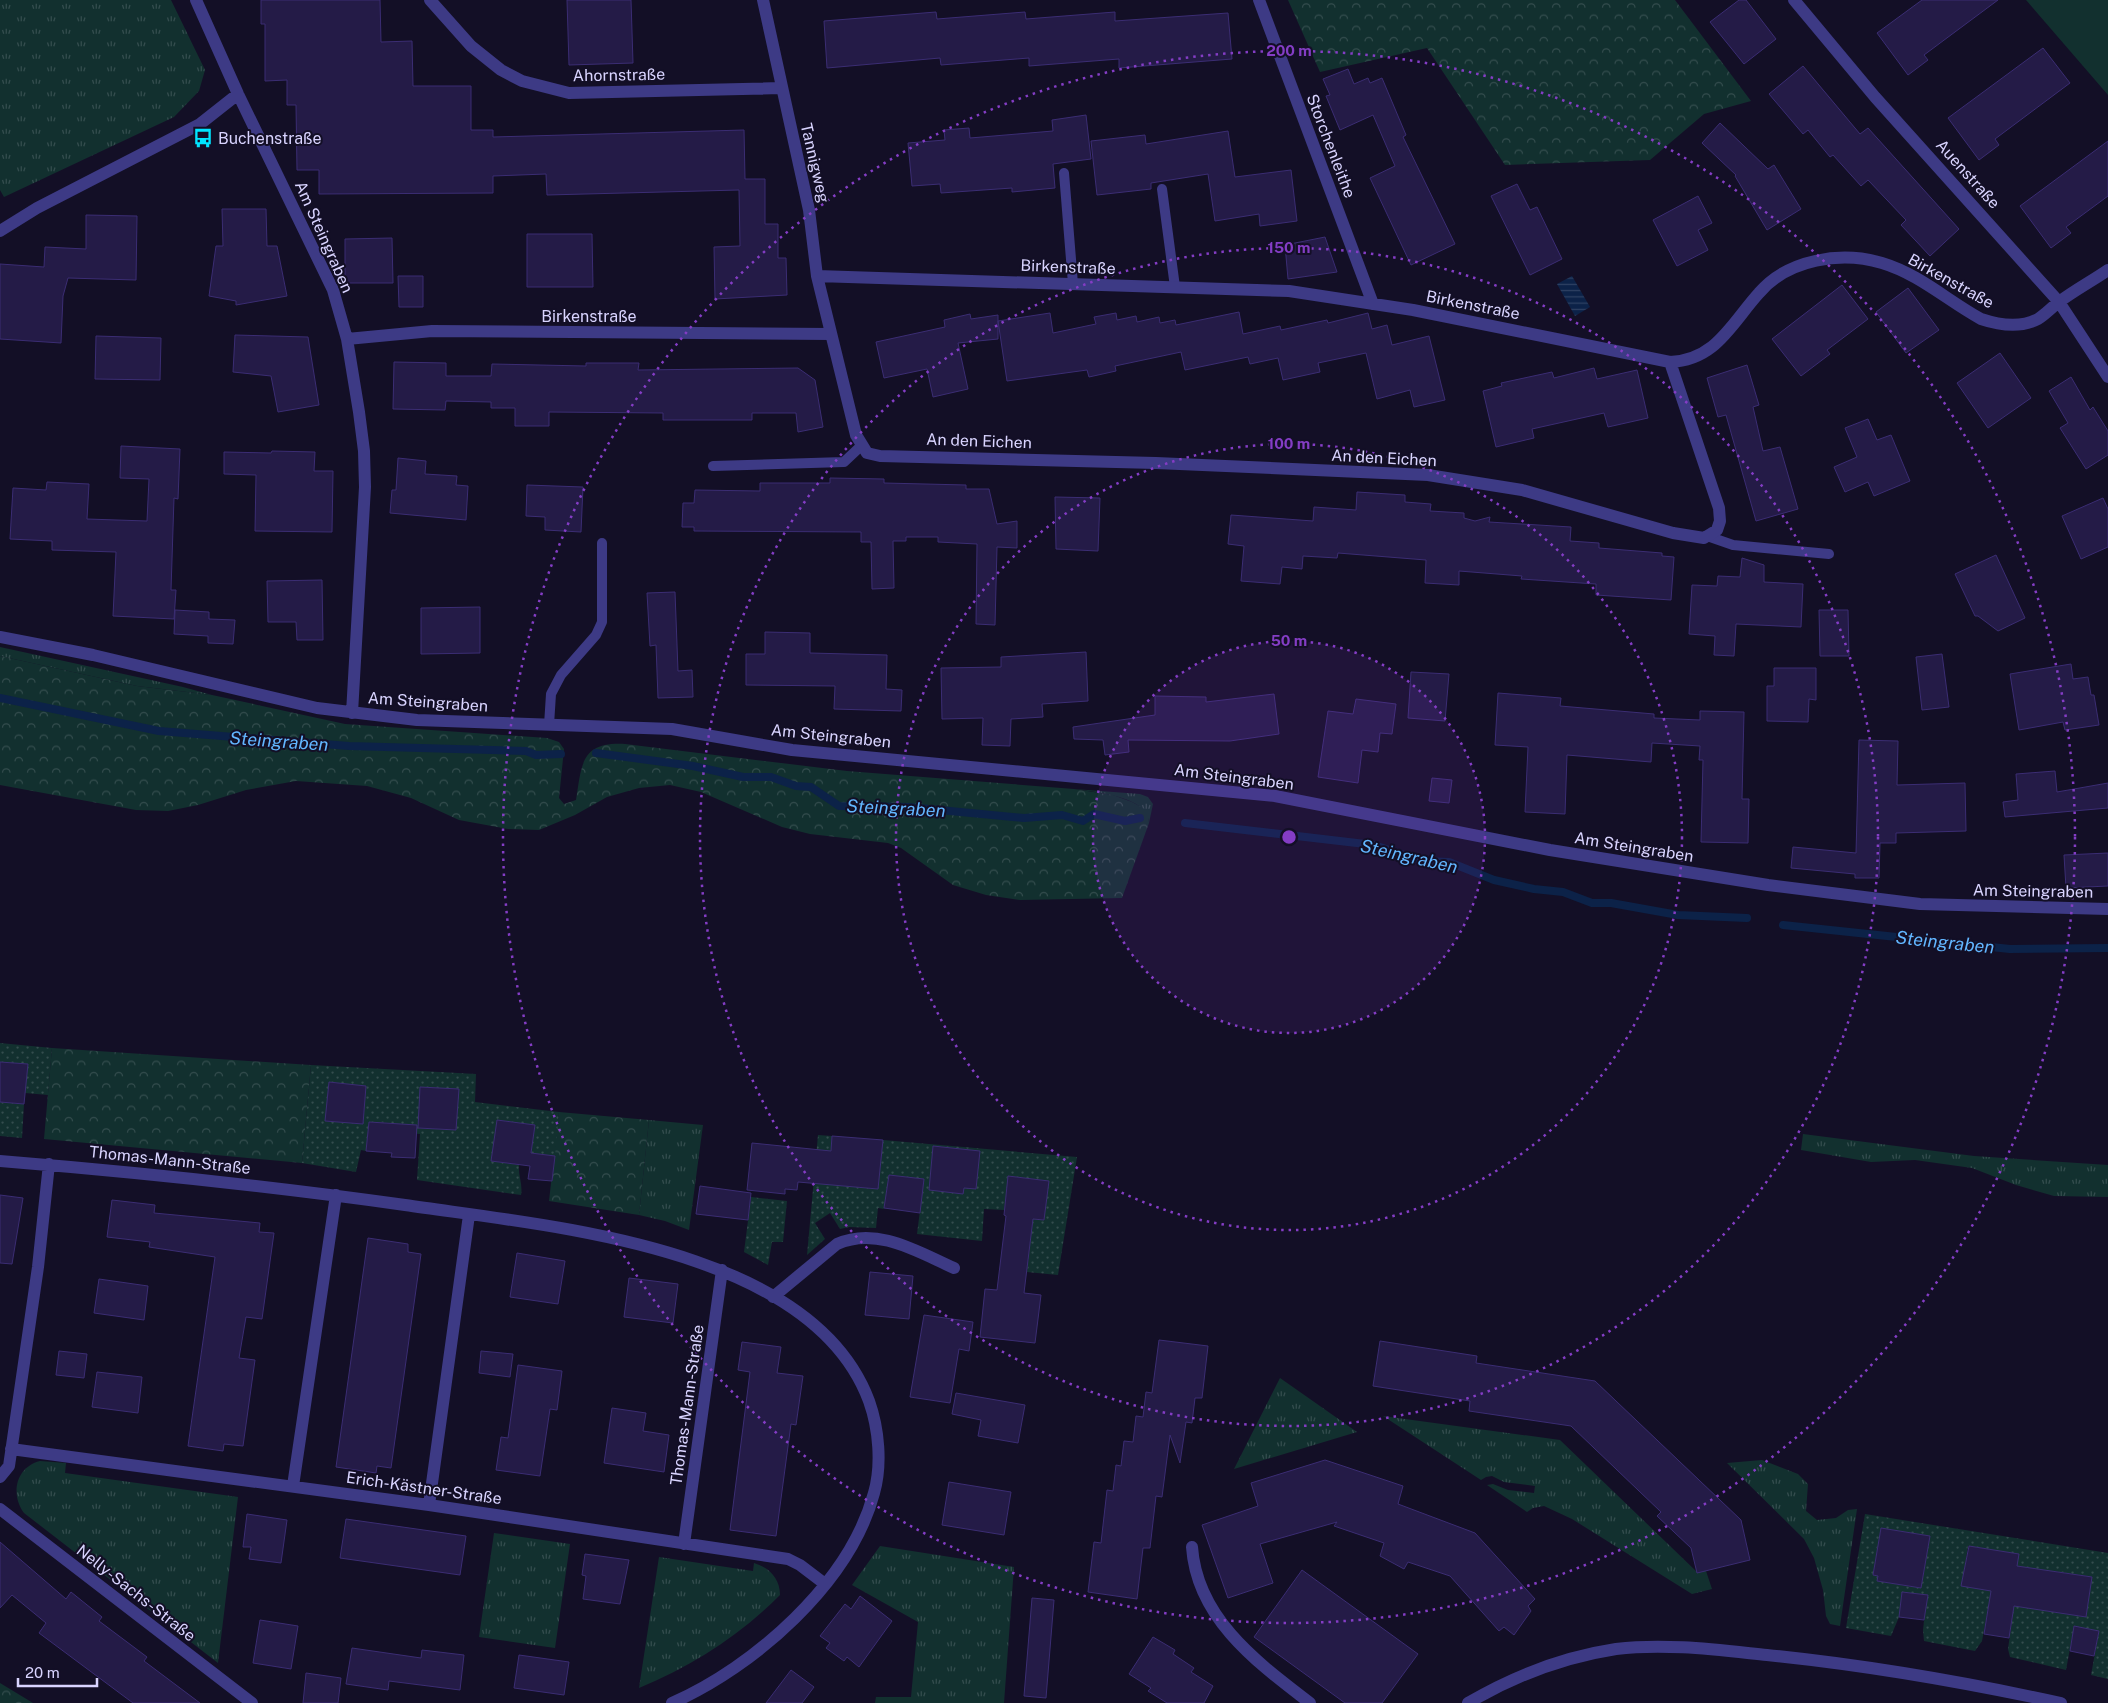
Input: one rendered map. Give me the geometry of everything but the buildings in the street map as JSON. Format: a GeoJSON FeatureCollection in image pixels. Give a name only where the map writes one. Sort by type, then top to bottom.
{"type":"FeatureCollection","features":[{"type":"Feature","properties":{"kind":"street","name":"Am Steingraben"},"geometry":{"type":"LineString","coordinates":[[196,0],[238,94],[333,290],[347,339],[364,450],[365,487],[352,713]]}},
{"type":"Feature","properties":{"kind":"street","name":"Ahornstraße"},"geometry":{"type":"LineString","coordinates":[[430,0],[471,46],[501,70],[522,81],[569,93],[781,88]]}},
{"type":"Feature","properties":{"kind":"street","name":"Tannigweg"},"geometry":{"type":"LineString","coordinates":[[763,0],[809,210],[817,276],[831,334]]}},
{"type":"Feature","properties":{"kind":"street","name":"Storchenleithe"},"geometry":{"type":"LineString","coordinates":[[1258,0],[1373,304]]}},
{"type":"Feature","properties":{"kind":"street","name":"Auenstraße"},"geometry":{"type":"LineString","coordinates":[[1794,0],[1875,97],[2059,302],[2108,377]]}},
{"type":"Feature","properties":{"kind":"street"},"geometry":{"type":"LineString","coordinates":[[0,231],[37,208],[200,124],[238,94]]}},
{"type":"Feature","properties":{"kind":"street","name":"Birkenstraße"},"geometry":{"type":"LineString","coordinates":[[817,276],[1289,291],[1373,304],[1670,362],[1686,361],[1711,349],[1737,322],[1760,292],[1783,274],[1805,264],[1833,258],[1880,263],[1902,271],[1967,311],[1996,324],[2026,323],[2038,318],[2108,270]]}},
{"type":"Feature","properties":{"kind":"street","name":"Birkenstraße"},"geometry":{"type":"LineString","coordinates":[[347,339],[432,331],[831,334]]}},
{"type":"Feature","properties":{"kind":"street"},"geometry":{"type":"LineString","coordinates":[[831,334],[856,434],[861,446]]}},
{"type":"Feature","properties":{"kind":"street"},"geometry":{"type":"LineString","coordinates":[[1670,362],[1719,508],[1720,521],[1718,530],[1710,537]]}},
{"type":"Feature","properties":{"kind":"street","name":"An den Eichen"},"geometry":{"type":"LineString","coordinates":[[861,446],[867,453],[880,456],[1156,463],[1428,475],[1522,490],[1694,538],[1710,537]]}},
{"type":"Feature","properties":{"kind":"street","name":"Am Steingraben"},"geometry":{"type":"LineString","coordinates":[[0,636],[93,655],[317,708],[352,713],[417,720],[672,729],[792,750],[1275,796],[1550,850],[1768,885],[1920,904],[2108,909]]}},
{"type":"Feature","properties":{"kind":"street","name":"Thomas-Mann-Straße"},"geometry":{"type":"LineString","coordinates":[[0,1160],[336,1195],[644,1244],[722,1270],[772,1297],[808,1320],[839,1349],[864,1387],[877,1431],[876,1489],[869,1510],[853,1543],[825,1584],[783,1630],[718,1680],[672,1703]]}},
{"type":"Feature","properties":{"kind":"street"},"geometry":{"type":"LineString","coordinates":[[0,1477],[9,1466],[38,1267],[49,1164]]}},
{"type":"Feature","properties":{"kind":"street"},"geometry":{"type":"LineString","coordinates":[[293,1486],[336,1195]]}},
{"type":"Feature","properties":{"kind":"street"},"geometry":{"type":"LineString","coordinates":[[429,1505],[469,1215]]}},
{"type":"Feature","properties":{"kind":"street"},"geometry":{"type":"LineString","coordinates":[[772,1297],[837,1244],[848,1239],[861,1238],[893,1241],[954,1268]]}},
{"type":"Feature","properties":{"kind":"street","name":"Thomas-Mann-Straße"},"geometry":{"type":"LineString","coordinates":[[684,1544],[722,1270]]}},
{"type":"Feature","properties":{"kind":"street","name":"Erich-Kästner-Straße"},"geometry":{"type":"LineString","coordinates":[[11,1449],[429,1505],[788,1559],[800,1565],[825,1584]]}},
{"type":"Feature","properties":{"kind":"street","name":"Nelly-Sachs-Straße"},"geometry":{"type":"LineString","coordinates":[[0,1509],[252,1703]]}},
{"type":"Feature","properties":{"kind":"street"},"geometry":{"type":"LineString","coordinates":[[1192,1547],[1195,1570],[1203,1592],[1222,1624],[1252,1658],[1310,1703]]}},
{"type":"Feature","properties":{"kind":"street"},"geometry":{"type":"LineString","coordinates":[[1468,1703],[1502,1684],[1539,1669],[1582,1656],[1618,1649],[1677,1647],[1825,1661],[1939,1678],[2061,1703]]}},
{"type":"Feature","properties":{"kind":"lane"},"geometry":{"type":"LineString","coordinates":[[1064,174],[1073,284]]}},
{"type":"Feature","properties":{"kind":"lane"},"geometry":{"type":"LineString","coordinates":[[1162,189],[1175,287]]}},
{"type":"Feature","properties":{"kind":"lane"},"geometry":{"type":"LineString","coordinates":[[713,466],[844,462],[861,446]]}},
{"type":"Feature","properties":{"kind":"lane"},"geometry":{"type":"LineString","coordinates":[[1710,537],[1733,545],[1829,554]]}},
{"type":"Feature","properties":{"kind":"lane"},"geometry":{"type":"LineString","coordinates":[[549,725],[551,694],[561,674],[596,635],[602,622],[602,544]]}},
{"type":"Feature","properties":{"kind":"green space"},"geometry":{"type":"Polygon","coordinates":[[[0,0],[171,0],[205,70],[199,91],[174,117],[4,197],[0,190],[0,0]]]}},
{"type":"Feature","properties":{"kind":"green space"},"geometry":{"type":"Polygon","coordinates":[[[1288,0],[1675,0],[1751,101],[1704,114],[1650,160],[1505,165],[1427,48],[1320,72],[1288,0]]]}},
{"type":"Feature","properties":{"kind":"green space"},"geometry":{"type":"Polygon","coordinates":[[[2026,0],[2108,0],[2108,95],[2026,0]]]}},
{"type":"Feature","properties":{"kind":"green space"},"geometry":{"type":"Polygon","coordinates":[[[0,647],[212,695],[137,686],[0,656],[0,647]]]}},
{"type":"Feature","properties":{"kind":"green space"},"geometry":{"type":"Polygon","coordinates":[[[0,656],[137,686],[212,695],[345,724],[547,738],[559,742],[564,749],[559,798],[564,804],[576,800],[583,765],[586,757],[592,751],[611,744],[625,744],[847,771],[1074,789],[1113,795],[1132,802],[1148,813],[1149,823],[1122,898],[1020,900],[986,895],[953,885],[901,848],[888,843],[810,834],[782,827],[701,792],[670,785],[639,788],[607,797],[575,815],[539,830],[508,829],[459,820],[411,798],[367,786],[296,781],[246,790],[198,805],[168,811],[136,810],[0,785],[0,656]]]}},
{"type":"Feature","properties":{"kind":"green space"},"geometry":{"type":"Polygon","coordinates":[[[1074,789],[1140,794],[1148,797],[1153,804],[1149,823],[1147,814],[1131,801],[1107,794],[1074,789]]]}},
{"type":"Feature","properties":{"kind":"green space"},"geometry":{"type":"Polygon","coordinates":[[[0,1043],[52,1048],[48,1095],[25,1093],[27,1064],[0,1062],[0,1043]]]}},
{"type":"Feature","properties":{"kind":"green space"},"geometry":{"type":"Polygon","coordinates":[[[52,1048],[311,1065],[302,1163],[44,1139],[52,1048]]]}},
{"type":"Feature","properties":{"kind":"green space"},"geometry":{"type":"Polygon","coordinates":[[[311,1065],[476,1074],[475,1102],[559,1112],[555,1156],[531,1153],[534,1125],[497,1120],[492,1161],[519,1165],[521,1195],[417,1180],[420,1134],[393,1132],[393,1123],[369,1122],[366,1151],[361,1150],[356,1172],[302,1163],[311,1065]],[[329,1082],[326,1121],[363,1124],[366,1086],[329,1082]],[[421,1087],[419,1128],[456,1130],[458,1089],[421,1087]]]}},
{"type":"Feature","properties":{"kind":"green space"},"geometry":{"type":"Polygon","coordinates":[[[0,1102],[24,1104],[22,1138],[0,1136],[0,1102]]]}},
{"type":"Feature","properties":{"kind":"green space"},"geometry":{"type":"Polygon","coordinates":[[[559,1112],[649,1120],[639,1215],[549,1201],[559,1112]]]}},
{"type":"Feature","properties":{"kind":"green space"},"geometry":{"type":"Polygon","coordinates":[[[649,1120],[703,1125],[689,1230],[665,1221],[639,1215],[649,1120]]]}},
{"type":"Feature","properties":{"kind":"green space"},"geometry":{"type":"Polygon","coordinates":[[[1803,1134],[1974,1156],[2108,1165],[2108,1197],[2054,1196],[2016,1185],[1972,1168],[1915,1160],[1871,1162],[1801,1150],[1803,1134]]]}},
{"type":"Feature","properties":{"kind":"green space"},"geometry":{"type":"Polygon","coordinates":[[[818,1135],[832,1136],[828,1184],[878,1189],[883,1140],[1077,1157],[1058,1275],[1027,1272],[1030,1245],[1016,1217],[1044,1220],[1049,1181],[1009,1176],[1004,1210],[984,1209],[982,1241],[917,1234],[924,1179],[889,1175],[884,1209],[878,1208],[876,1228],[849,1227],[840,1229],[830,1213],[815,1223],[825,1239],[807,1255],[818,1135]],[[934,1146],[930,1184],[976,1189],[980,1151],[934,1146]]]}},
{"type":"Feature","properties":{"kind":"green space"},"geometry":{"type":"Polygon","coordinates":[[[751,1197],[787,1201],[783,1242],[772,1242],[768,1265],[744,1252],[751,1197]]]}},
{"type":"Feature","properties":{"kind":"green space"},"geometry":{"type":"Polygon","coordinates":[[[1280,1378],[1357,1432],[1234,1469],[1280,1378]]]}},
{"type":"Feature","properties":{"kind":"green space"},"geometry":{"type":"Polygon","coordinates":[[[1383,1416],[1560,1440],[1697,1572],[1706,1571],[1712,1589],[1692,1594],[1572,1519],[1544,1506],[1533,1508],[1527,1512],[1487,1485],[1493,1484],[1508,1490],[1534,1493],[1535,1486],[1504,1482],[1492,1476],[1481,1480],[1383,1416]]]}},
{"type":"Feature","properties":{"kind":"green space"},"geometry":{"type":"Polygon","coordinates":[[[1762,1460],[1798,1474],[1808,1484],[1806,1511],[1817,1520],[1836,1518],[1848,1510],[1857,1509],[1840,1626],[1830,1624],[1826,1616],[1823,1590],[1814,1558],[1804,1539],[1727,1463],[1762,1460]]]}},
{"type":"Feature","properties":{"kind":"green space"},"geometry":{"type":"Polygon","coordinates":[[[40,1461],[66,1463],[65,1473],[238,1497],[218,1663],[24,1513],[17,1498],[18,1482],[25,1469],[40,1461]]]}},
{"type":"Feature","properties":{"kind":"green space"},"geometry":{"type":"Polygon","coordinates":[[[1865,1514],[2108,1553],[2108,1679],[2091,1675],[2099,1631],[2074,1627],[2066,1670],[2010,1657],[2008,1649],[2013,1613],[1988,1609],[1982,1641],[1975,1651],[1924,1641],[1923,1630],[1927,1595],[1902,1592],[1899,1617],[1891,1636],[1846,1628],[1865,1514]],[[1881,1528],[1873,1575],[1878,1576],[1878,1581],[1912,1587],[1913,1582],[1922,1583],[1930,1536],[1881,1528]],[[1968,1546],[1962,1586],[2018,1554],[1968,1546]],[[2053,1571],[2047,1611],[2086,1617],[2092,1577],[2053,1571]]]}},
{"type":"Feature","properties":{"kind":"green space"},"geometry":{"type":"Polygon","coordinates":[[[494,1533],[570,1544],[555,1648],[479,1637],[494,1533]]]}},
{"type":"Feature","properties":{"kind":"green space"},"geometry":{"type":"Polygon","coordinates":[[[880,1546],[1014,1567],[1004,1703],[875,1703],[876,1697],[911,1697],[918,1622],[852,1585],[880,1546]]]}},
{"type":"Feature","properties":{"kind":"green space"},"geometry":{"type":"Polygon","coordinates":[[[659,1557],[753,1571],[754,1563],[765,1568],[773,1575],[780,1589],[780,1595],[748,1624],[714,1649],[678,1670],[639,1688],[659,1557]]]}},
{"type":"Feature","properties":{"kind":"green space"},"geometry":{"type":"Polygon","coordinates":[[[0,1683],[33,1703],[0,1703],[0,1683]]]}},
{"type":"Feature","properties":{"kind":"water"},"geometry":{"type":"Polygon","coordinates":[[[1572,276],[1590,307],[1575,316],[1557,284],[1572,276]]]}},
{"type":"Feature","properties":{"kind":"waterway","name":"Steingraben"},"geometry":{"type":"LineString","coordinates":[[0,698],[159,731],[349,746],[526,751],[536,755],[561,754]]}},
{"type":"Feature","properties":{"kind":"waterway","name":"Steingraben"},"geometry":{"type":"LineString","coordinates":[[596,753],[693,766],[743,777],[771,777],[796,786],[811,787],[839,806],[908,807],[1024,818],[1062,815],[1083,821],[1094,814],[1125,821],[1140,818]]}},
{"type":"Feature","properties":{"kind":"waterway","name":"Steingraben"},"geometry":{"type":"LineString","coordinates":[[1185,823],[1374,845],[1423,861],[1449,862],[1494,880],[1534,889],[1563,892],[1592,903],[1611,903],[1678,915],[1747,918]]}},
{"type":"Feature","properties":{"kind":"waterway","name":"Steingraben"},"geometry":{"type":"LineString","coordinates":[[1783,925],[2010,949],[2108,948]]}},
{"type":"Feature","properties":{"kind":"place","name":"Buchenstraße"},"geometry":{"type":"Point","coordinates":[203,138]}}]}
